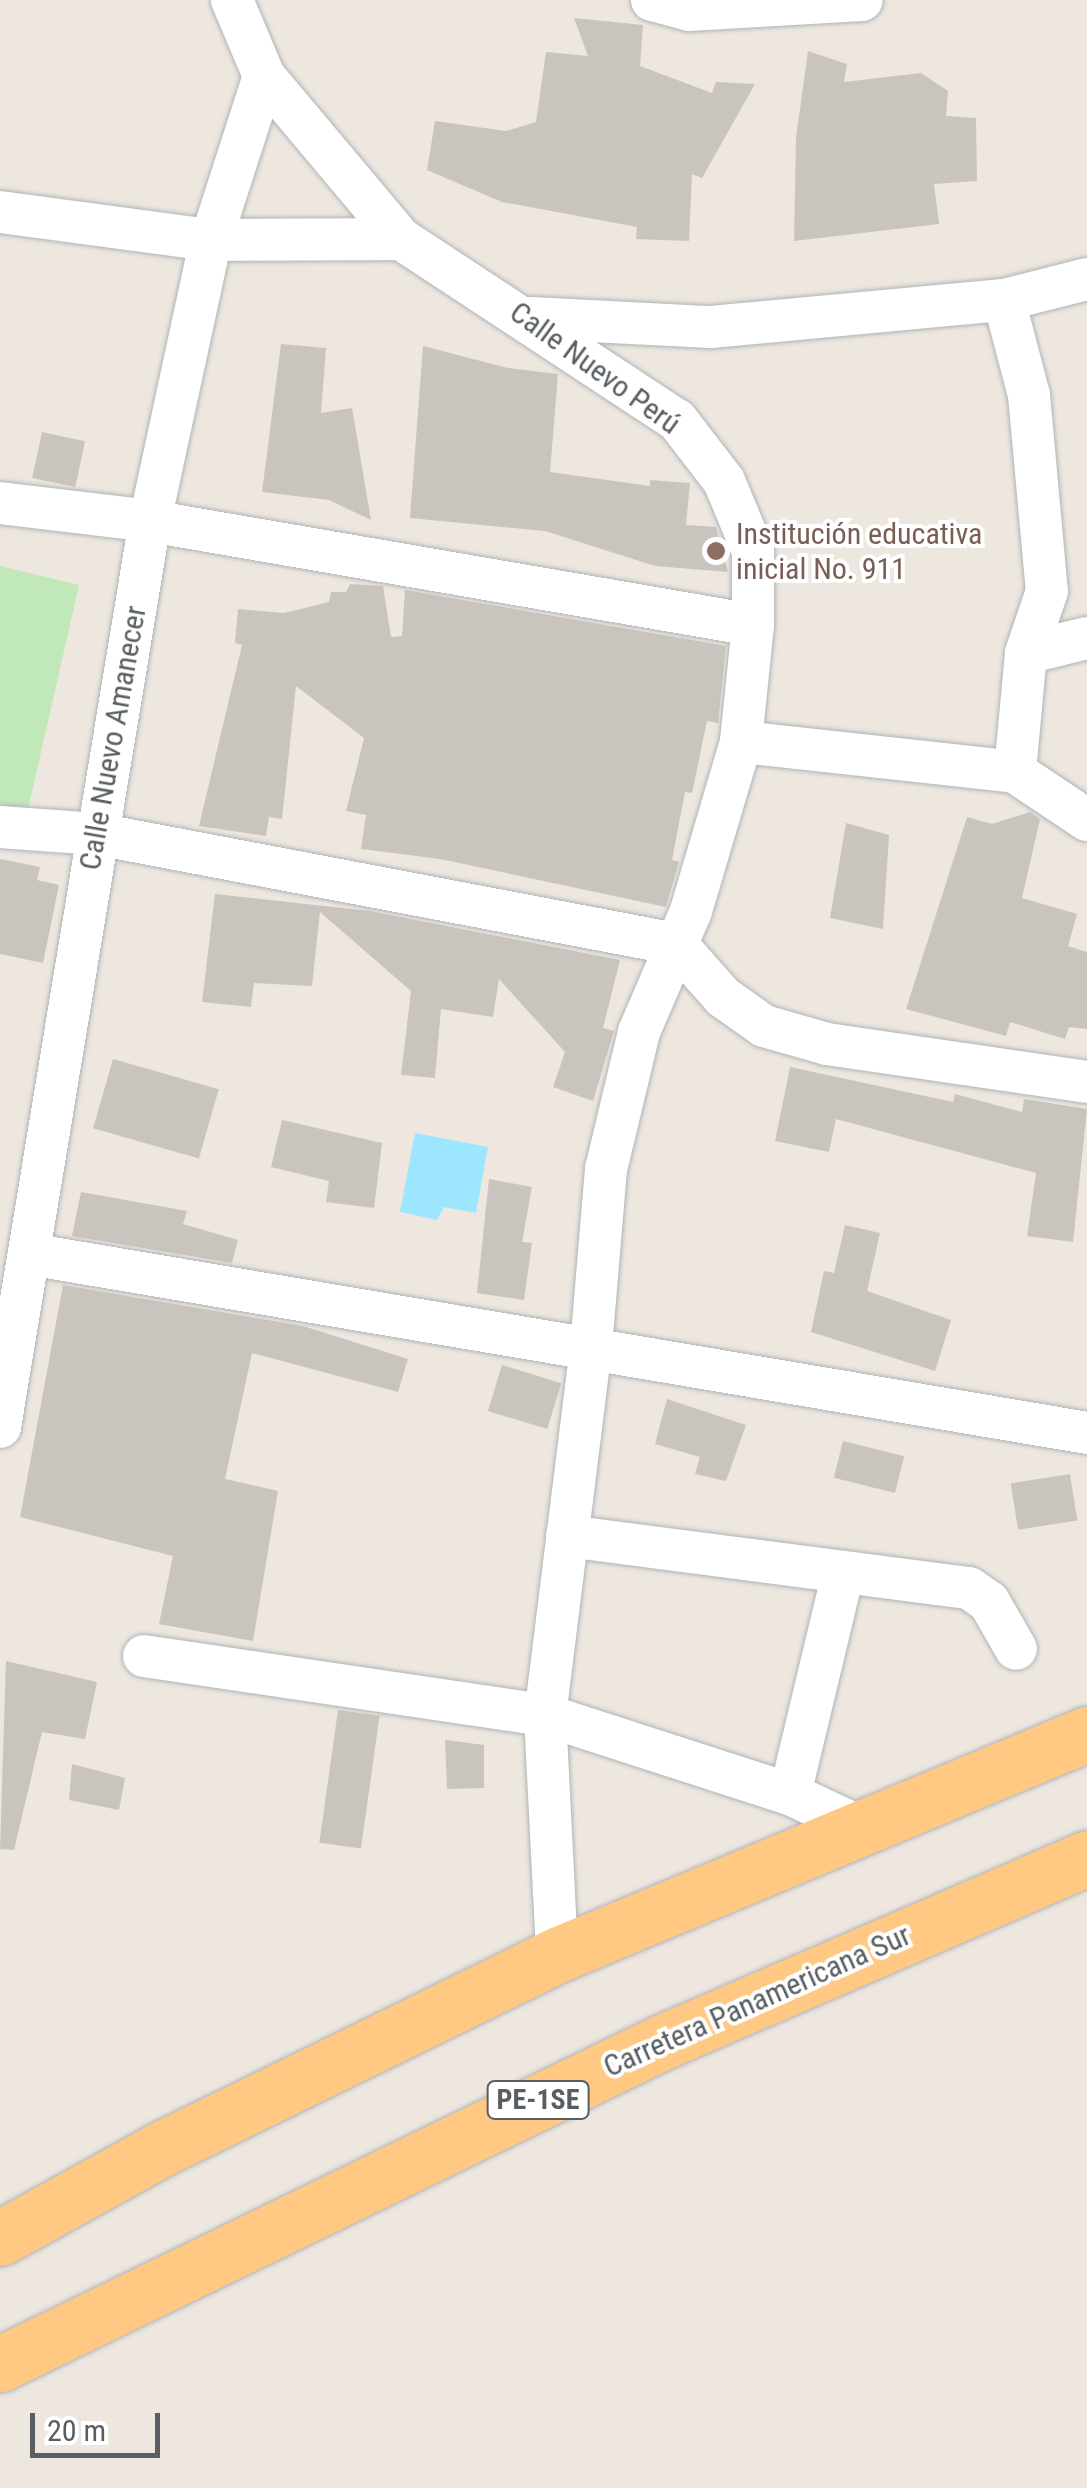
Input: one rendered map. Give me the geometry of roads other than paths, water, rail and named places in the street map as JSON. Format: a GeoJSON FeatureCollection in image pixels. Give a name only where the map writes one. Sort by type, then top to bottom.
{"type":"FeatureCollection","features":[{"type":"Feature","properties":{"kind":"highway"},"geometry":{"type":"LineString","coordinates":[[0,2238],[161,2149],[557,1955],[1087,1734]]}},
{"type":"Feature","properties":{"kind":"highway","name":"Carretera Panamericana Sur"},"geometry":{"type":"LineString","coordinates":[[0,2364],[642,2051],[1087,1858]]}},
{"type":"Feature","properties":{"kind":"street","name":"Calle Nuevo Perú"},"geometry":{"type":"LineString","coordinates":[[232,0],[264,76],[401,239],[530,318],[677,420],[724,481],[753,550],[753,625],[740,742],[721,824],[639,1032],[606,1169],[591,1347],[545,1715],[557,1955]]}},
{"type":"Feature","properties":{"kind":"street"},"geometry":{"type":"LineString","coordinates":[[652,0],[690,10],[862,0]]}},
{"type":"Feature","properties":{"kind":"street","name":"Calle Nuevo Amanecer"},"geometry":{"type":"LineString","coordinates":[[0,1426],[150,521],[211,240],[264,76]]}},
{"type":"Feature","properties":{"kind":"street"},"geometry":{"type":"LineString","coordinates":[[0,212],[211,240],[401,239]]}},
{"type":"Feature","properties":{"kind":"street"},"geometry":{"type":"LineString","coordinates":[[530,318],[712,326],[1004,300],[1087,279]]}},
{"type":"Feature","properties":{"kind":"street"},"geometry":{"type":"LineString","coordinates":[[1004,300],[1029,395],[1045,517],[1048,592],[1026,652],[1015,772]]}},
{"type":"Feature","properties":{"kind":"street"},"geometry":{"type":"LineString","coordinates":[[0,503],[150,521],[753,625]]}},
{"type":"Feature","properties":{"kind":"street"},"geometry":{"type":"LineString","coordinates":[[1026,652],[1087,638]]}},
{"type":"Feature","properties":{"kind":"street"},"geometry":{"type":"LineString","coordinates":[[740,742],[1015,772],[1087,820]]}},
{"type":"Feature","properties":{"kind":"street"},"geometry":{"type":"LineString","coordinates":[[0,827],[97,834],[676,944],[723,997],[764,1026],[826,1044],[1087,1082]]}},
{"type":"Feature","properties":{"kind":"street"},"geometry":{"type":"LineString","coordinates":[[28,1254],[1087,1433]]}},
{"type":"Feature","properties":{"kind":"street"},"geometry":{"type":"LineString","coordinates":[[567,1536],[969,1588],[989,1602],[1016,1649]]}},
{"type":"Feature","properties":{"kind":"street"},"geometry":{"type":"LineString","coordinates":[[790,1794],[842,1572]]}},
{"type":"Feature","properties":{"kind":"street"},"geometry":{"type":"LineString","coordinates":[[144,1656],[545,1715],[790,1794],[860,1827]]}},
{"type":"Feature","properties":{"kind":"water"},"geometry":{"type":"Polygon","coordinates":[[[415,1133],[488,1147],[476,1213],[444,1207],[437,1220],[400,1212],[415,1133]]]}},
{"type":"Feature","properties":{"kind":"place","name":"Institución educativa inicial No. 911"},"geometry":{"type":"Point","coordinates":[716,551]}}]}
